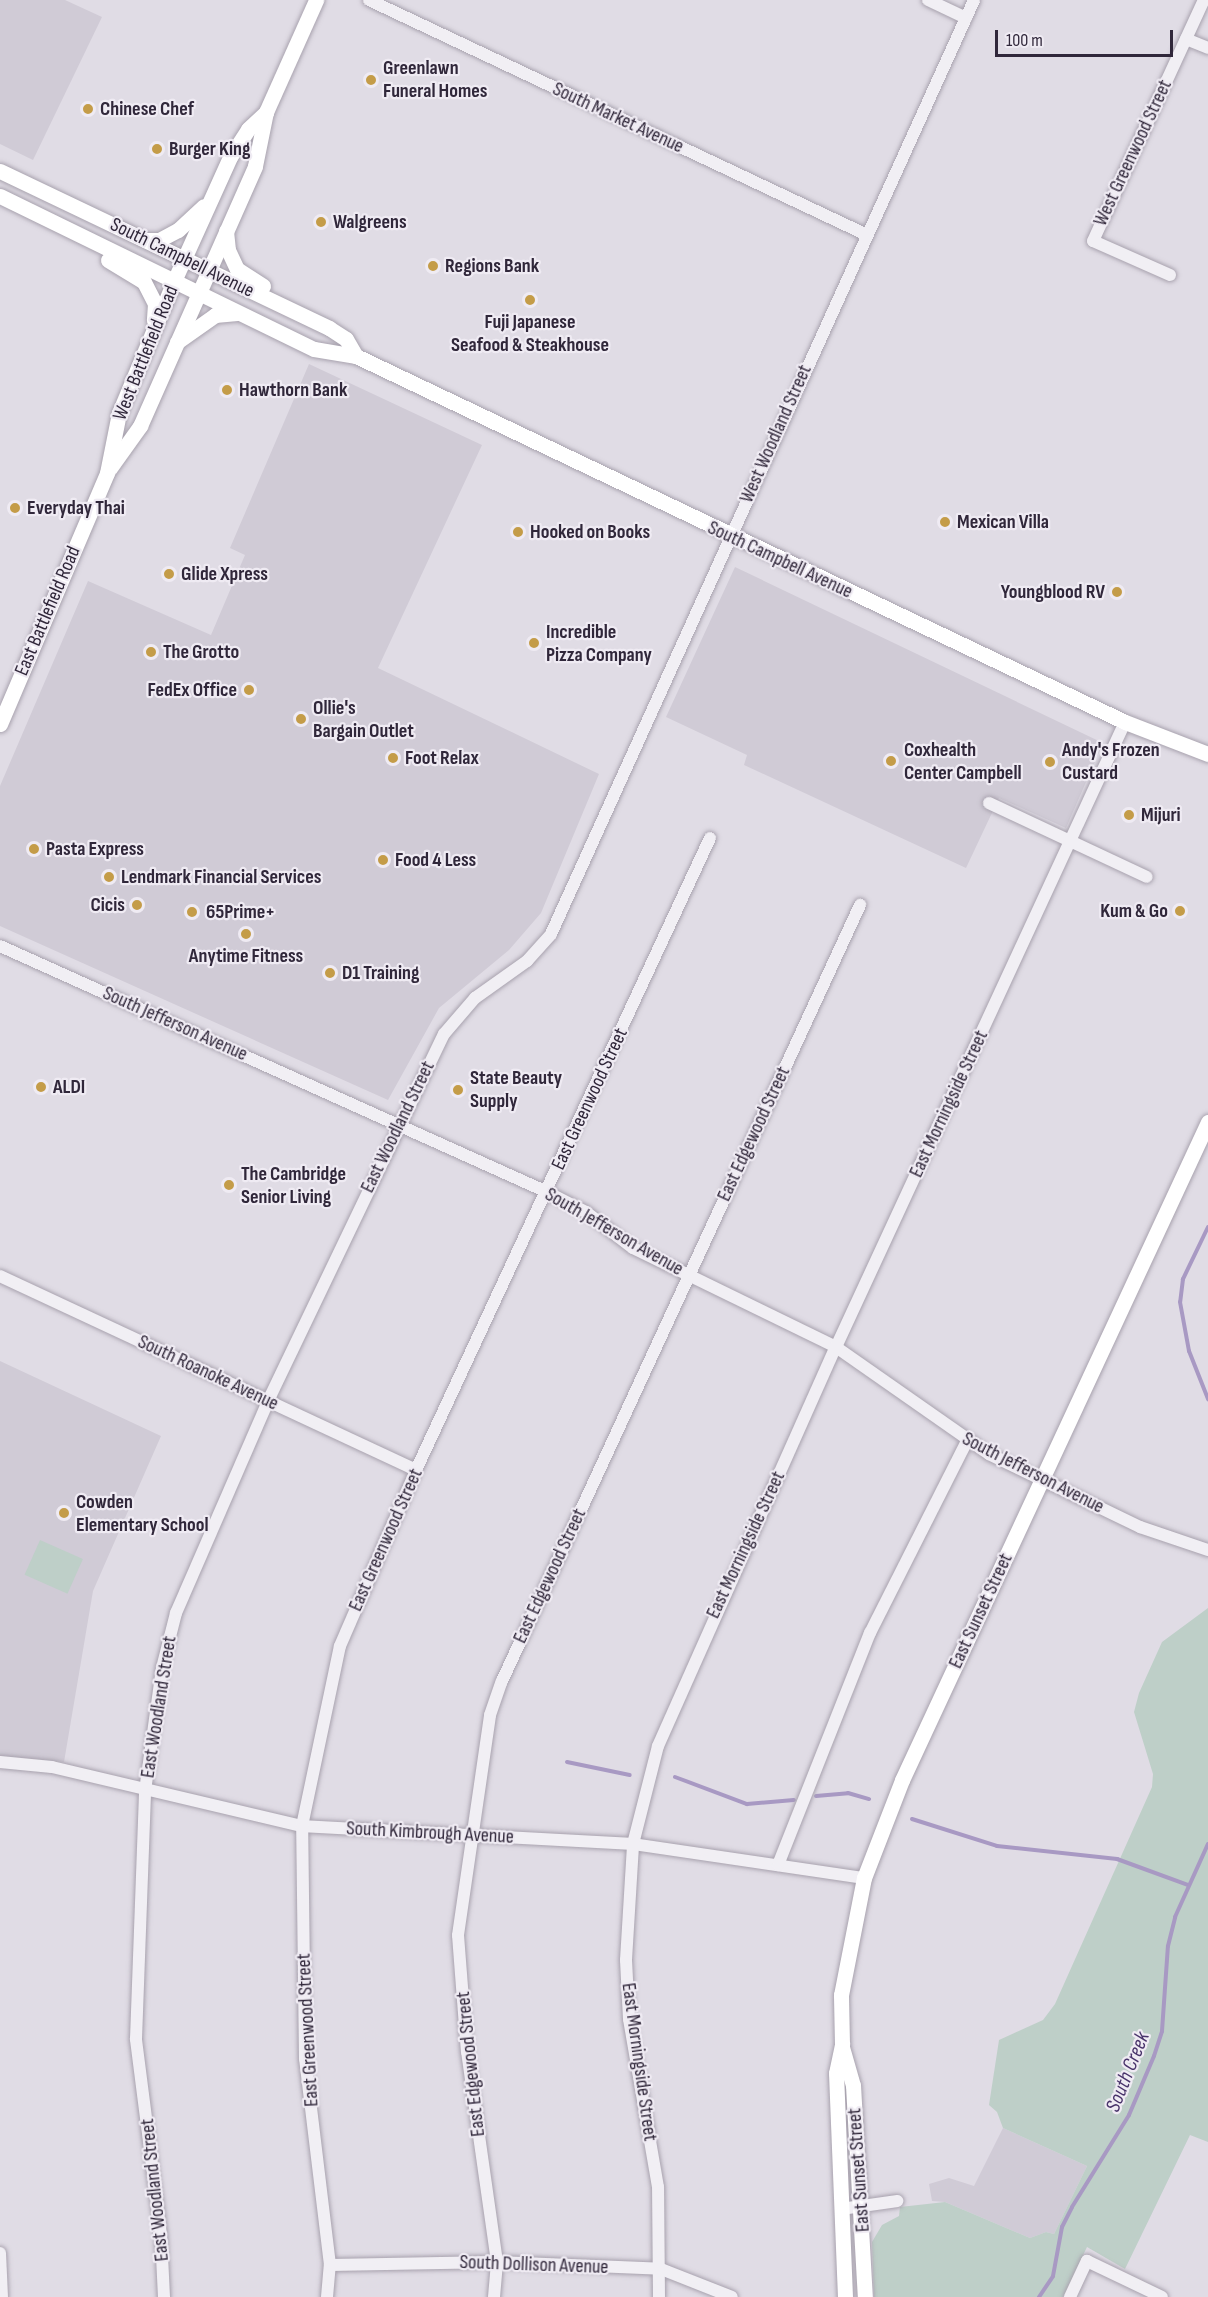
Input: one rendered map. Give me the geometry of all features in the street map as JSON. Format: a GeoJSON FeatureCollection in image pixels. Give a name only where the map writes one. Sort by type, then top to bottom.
{"type":"FeatureCollection","features":[{"type":"Feature","properties":{"kind":"main road","name":"West Battlefield Road"},"geometry":{"type":"LineString","coordinates":[[82,531],[107,473],[140,426],[197,291],[255,166],[266,112],[316,0]]}},
{"type":"Feature","properties":{"kind":"main road","name":"West Battlefield Road"},"geometry":{"type":"LineString","coordinates":[[107,473],[119,413],[174,281],[230,157],[249,129],[266,112]]}},
{"type":"Feature","properties":{"kind":"main road","name":"South Campbell Avenue"},"geometry":{"type":"LineString","coordinates":[[0,171],[317,322],[346,339],[356,356]]}},
{"type":"Feature","properties":{"kind":"main road","name":"South Campbell Avenue"},"geometry":{"type":"LineString","coordinates":[[0,196],[314,349],[356,356],[729,536],[1125,722],[1208,754]]}},
{"type":"Feature","properties":{"kind":"main road"},"geometry":{"type":"LineString","coordinates":[[146,240],[159,240],[178,230],[211,200]]}},
{"type":"Feature","properties":{"kind":"main road"},"geometry":{"type":"LineString","coordinates":[[40,216],[71,241],[144,282],[155,304],[152,332]]}},
{"type":"Feature","properties":{"kind":"main road"},"geometry":{"type":"LineString","coordinates":[[227,227],[228,250],[241,274],[303,308],[317,322]]}},
{"type":"Feature","properties":{"kind":"main road"},"geometry":{"type":"LineString","coordinates":[[175,344],[215,315],[242,313]]}},
{"type":"Feature","properties":{"kind":"main road","name":"East Battlefield Road"},"geometry":{"type":"LineString","coordinates":[[0,724],[82,531]]}},
{"type":"Feature","properties":{"kind":"main road","name":"East Sunset Street"},"geometry":{"type":"LineString","coordinates":[[845,2297],[836,2073],[842,2044],[842,1995],[864,1878],[902,1780],[1208,1122]]}},
{"type":"Feature","properties":{"kind":"main road","name":"East Sunset Street"},"geometry":{"type":"LineString","coordinates":[[842,2044],[853,2085],[863,2206],[865,2297]]}},
{"type":"Feature","properties":{"kind":"street","name":"South Market Avenue"},"geometry":{"type":"LineString","coordinates":[[369,0],[867,235]]}},
{"type":"Feature","properties":{"kind":"street"},"geometry":{"type":"LineString","coordinates":[[928,0],[966,18]]}},
{"type":"Feature","properties":{"kind":"street","name":"West Woodland Street"},"geometry":{"type":"LineString","coordinates":[[551,934],[729,536],[974,0]]}},
{"type":"Feature","properties":{"kind":"street","name":"West Greenwood Street"},"geometry":{"type":"LineString","coordinates":[[1170,275],[1093,241],[1204,0]]}},
{"type":"Feature","properties":{"kind":"street"},"geometry":{"type":"LineString","coordinates":[[1186,39],[1208,48]]}},
{"type":"Feature","properties":{"kind":"street","name":"East Morningside Street"},"geometry":{"type":"LineString","coordinates":[[659,2297],[661,2269],[658,2187],[629,2019],[626,1960],[633,1844],[658,1746],[677,1696],[836,1347],[1125,722]]}},
{"type":"Feature","properties":{"kind":"street"},"geometry":{"type":"LineString","coordinates":[[989,803],[1147,877]]}},
{"type":"Feature","properties":{"kind":"street","name":"East Greenwood Street"},"geometry":{"type":"LineString","coordinates":[[327,2297],[330,2265],[304,2059],[302,1826],[340,1646],[416,1470],[710,838]]}},
{"type":"Feature","properties":{"kind":"street","name":"East Edgewood Street"},"geometry":{"type":"LineString","coordinates":[[494,2297],[497,2262],[467,2052],[458,1935],[470,1836],[490,1715],[502,1681],[860,905]]}},
{"type":"Feature","properties":{"kind":"street","name":"East Woodland Street"},"geometry":{"type":"LineString","coordinates":[[164,2297],[161,2235],[136,2039],[145,1791],[162,1668],[176,1613],[268,1401],[398,1124],[444,1034],[476,998],[527,962],[551,934]]}},
{"type":"Feature","properties":{"kind":"street","name":"South Jefferson Avenue"},"geometry":{"type":"LineString","coordinates":[[0,946],[547,1192],[586,1212],[633,1248],[836,1347],[967,1441],[1042,1481],[1140,1527],[1208,1550]]}},
{"type":"Feature","properties":{"kind":"street","name":"South Roanoke Avenue"},"geometry":{"type":"LineString","coordinates":[[0,1276],[416,1470]]}},
{"type":"Feature","properties":{"kind":"street"},"geometry":{"type":"LineString","coordinates":[[778,1865],[870,1632],[967,1441]]}},
{"type":"Feature","properties":{"kind":"street","name":"South Kimbrough Avenue"},"geometry":{"type":"LineString","coordinates":[[0,1762],[52,1767],[145,1791],[302,1826],[633,1844],[864,1878]]}},
{"type":"Feature","properties":{"kind":"street"},"geometry":{"type":"LineString","coordinates":[[841,2209],[897,2201]]}},
{"type":"Feature","properties":{"kind":"street"},"geometry":{"type":"LineString","coordinates":[[0,2253],[2,2297]]}},
{"type":"Feature","properties":{"kind":"street"},"geometry":{"type":"LineString","coordinates":[[1070,2297],[1087,2261],[1162,2297]]}},
{"type":"Feature","properties":{"kind":"street","name":"South Dollison Avenue"},"geometry":{"type":"LineString","coordinates":[[330,2265],[497,2262],[661,2269],[732,2297]]}},
{"type":"Feature","properties":{"kind":"shaded area"},"geometry":{"type":"Polygon","coordinates":[[[0,0],[65,0],[102,17],[33,160],[0,144],[0,0]]]}},
{"type":"Feature","properties":{"kind":"shaded area"},"geometry":{"type":"Polygon","coordinates":[[[309,364],[482,445],[378,668],[599,774],[541,913],[509,950],[439,1008],[388,1100],[0,926],[0,786],[88,581],[211,635],[245,555],[230,548],[309,364]]]}},
{"type":"Feature","properties":{"kind":"shaded area"},"geometry":{"type":"Polygon","coordinates":[[[735,567],[1103,743],[1066,828],[999,798],[966,868],[744,765],[747,755],[666,717],[735,567]]]}},
{"type":"Feature","properties":{"kind":"shaded area","name":"Cowden Elementary School"},"geometry":{"type":"Polygon","coordinates":[[[0,1361],[161,1436],[93,1591],[64,1762],[0,1756],[0,1361]]]}},
{"type":"Feature","properties":{"kind":"shaded area"},"geometry":{"type":"Polygon","coordinates":[[[40,1540],[83,1559],[67,1594],[25,1575],[40,1540]]]}},
{"type":"Feature","properties":{"kind":"shaded area"},"geometry":{"type":"Polygon","coordinates":[[[1208,1608],[1208,2142],[1190,2135],[1125,2269],[1087,2247],[1063,2297],[874,2297],[872,2242],[882,2225],[899,2216],[900,2207],[945,2202],[1030,2238],[1046,2232],[1054,2234],[1087,2166],[1003,2128],[997,2112],[989,2105],[999,2040],[1043,2020],[1055,2004],[1152,1787],[1153,1774],[1134,1712],[1139,1693],[1162,1642],[1208,1608]]]}},
{"type":"Feature","properties":{"kind":"shaded area"},"geometry":{"type":"Polygon","coordinates":[[[1003,2128],[1087,2166],[1054,2234],[1046,2232],[1030,2238],[945,2202],[932,2201],[929,2184],[949,2178],[974,2186],[1003,2128]]]}},
{"type":"Feature","properties":{"kind":"waterway","name":"South Creek"},"geometry":{"type":"LineString","coordinates":[[1208,1227],[1183,1279],[1180,1302],[1189,1351],[1208,1399]]}},
{"type":"Feature","properties":{"kind":"waterway"},"geometry":{"type":"LineString","coordinates":[[567,1762],[630,1775]]}},
{"type":"Feature","properties":{"kind":"waterway"},"geometry":{"type":"LineString","coordinates":[[675,1777],[747,1804],[794,1800]]}},
{"type":"Feature","properties":{"kind":"waterway"},"geometry":{"type":"LineString","coordinates":[[816,1796],[848,1793],[869,1799]]}},
{"type":"Feature","properties":{"kind":"waterway"},"geometry":{"type":"LineString","coordinates":[[912,1819],[997,1846],[1117,1859],[1188,1885]]}},
{"type":"Feature","properties":{"kind":"waterway","name":"South Creek"},"geometry":{"type":"LineString","coordinates":[[1039,2297],[1053,2276],[1062,2227],[1129,2115],[1154,2056],[1162,2031],[1168,1946],[1175,1917],[1208,1844]]}},
{"type":"Feature","properties":{"kind":"place","name":"Greenlawn Funeral Homes"},"geometry":{"type":"Point","coordinates":[371,80]}},
{"type":"Feature","properties":{"kind":"place","name":"Chinese Chef"},"geometry":{"type":"Point","coordinates":[88,109]}},
{"type":"Feature","properties":{"kind":"place","name":"Burger King"},"geometry":{"type":"Point","coordinates":[157,149]}},
{"type":"Feature","properties":{"kind":"place","name":"Walgreens"},"geometry":{"type":"Point","coordinates":[321,222]}},
{"type":"Feature","properties":{"kind":"place","name":"Regions Bank"},"geometry":{"type":"Point","coordinates":[433,266]}},
{"type":"Feature","properties":{"kind":"place","name":"Fuji Japanese Seafood & Steakhouse"},"geometry":{"type":"Point","coordinates":[530,300]}},
{"type":"Feature","properties":{"kind":"place","name":"Hawthorn Bank"},"geometry":{"type":"Point","coordinates":[227,390]}},
{"type":"Feature","properties":{"kind":"place","name":"Everyday Thai"},"geometry":{"type":"Point","coordinates":[15,508]}},
{"type":"Feature","properties":{"kind":"place","name":"Mexican Villa"},"geometry":{"type":"Point","coordinates":[945,522]}},
{"type":"Feature","properties":{"kind":"place","name":"Hooked on Books"},"geometry":{"type":"Point","coordinates":[518,532]}},
{"type":"Feature","properties":{"kind":"place","name":"Glide Xpress"},"geometry":{"type":"Point","coordinates":[169,574]}},
{"type":"Feature","properties":{"kind":"place","name":"Youngblood RV"},"geometry":{"type":"Point","coordinates":[1117,592]}},
{"type":"Feature","properties":{"kind":"place","name":"Incredible Pizza Company"},"geometry":{"type":"Point","coordinates":[534,643]}},
{"type":"Feature","properties":{"kind":"place","name":"The Grotto"},"geometry":{"type":"Point","coordinates":[151,652]}},
{"type":"Feature","properties":{"kind":"place","name":"FedEx Office"},"geometry":{"type":"Point","coordinates":[249,690]}},
{"type":"Feature","properties":{"kind":"place","name":"Ollie's Bargain Outlet"},"geometry":{"type":"Point","coordinates":[301,719]}},
{"type":"Feature","properties":{"kind":"place","name":"Foot Relax"},"geometry":{"type":"Point","coordinates":[393,758]}},
{"type":"Feature","properties":{"kind":"place","name":"Coxhealth Center Campbell"},"geometry":{"type":"Point","coordinates":[891,761]}},
{"type":"Feature","properties":{"kind":"place","name":"Andy's Frozen Custard"},"geometry":{"type":"Point","coordinates":[1050,762]}},
{"type":"Feature","properties":{"kind":"place","name":"Mijuri"},"geometry":{"type":"Point","coordinates":[1129,815]}},
{"type":"Feature","properties":{"kind":"place","name":"Pasta Express"},"geometry":{"type":"Point","coordinates":[34,849]}},
{"type":"Feature","properties":{"kind":"place","name":"Food 4 Less"},"geometry":{"type":"Point","coordinates":[383,860]}},
{"type":"Feature","properties":{"kind":"place","name":"Lendmark Financial Services"},"geometry":{"type":"Point","coordinates":[109,877]}},
{"type":"Feature","properties":{"kind":"place","name":"Cicis"},"geometry":{"type":"Point","coordinates":[137,905]}},
{"type":"Feature","properties":{"kind":"place","name":"Kum & Go"},"geometry":{"type":"Point","coordinates":[1180,911]}},
{"type":"Feature","properties":{"kind":"place","name":"65Prime+"},"geometry":{"type":"Point","coordinates":[192,912]}},
{"type":"Feature","properties":{"kind":"place","name":"Anytime Fitness"},"geometry":{"type":"Point","coordinates":[246,934]}},
{"type":"Feature","properties":{"kind":"place","name":"D1 Training"},"geometry":{"type":"Point","coordinates":[330,973]}},
{"type":"Feature","properties":{"kind":"place","name":"ALDI"},"geometry":{"type":"Point","coordinates":[41,1087]}},
{"type":"Feature","properties":{"kind":"place","name":"State Beauty Supply"},"geometry":{"type":"Point","coordinates":[458,1090]}},
{"type":"Feature","properties":{"kind":"place","name":"The Cambridge Senior Living"},"geometry":{"type":"Point","coordinates":[229,1185]}},
{"type":"Feature","properties":{"kind":"place","name":"Cowden Elementary School"},"geometry":{"type":"Point","coordinates":[64,1513]}}]}
